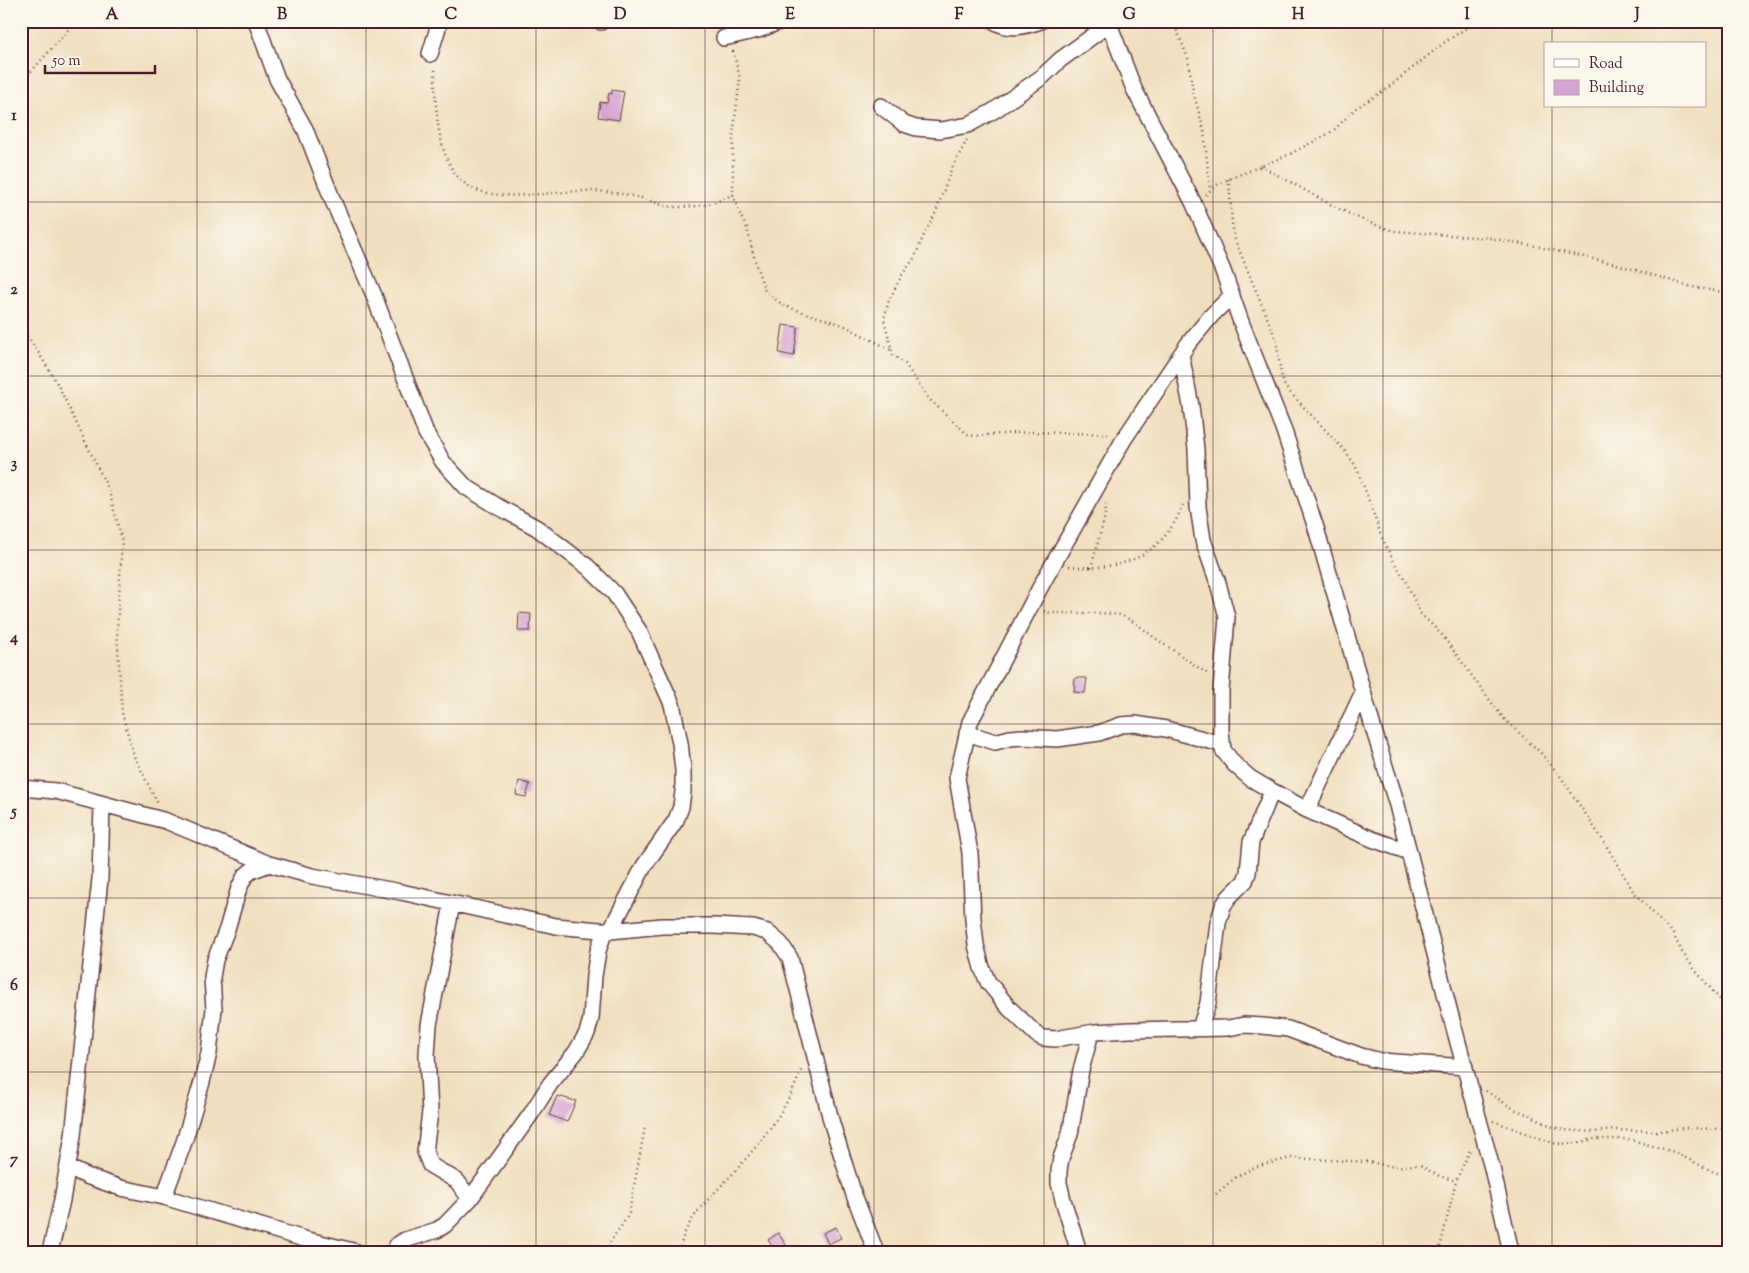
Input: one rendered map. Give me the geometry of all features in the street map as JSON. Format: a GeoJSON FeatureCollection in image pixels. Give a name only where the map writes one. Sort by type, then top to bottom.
{"type":"FeatureCollection","features":[{"type":"Feature","properties":{"kind":"street"},"geometry":{"type":"LineString","coordinates":[[256,21],[277,79],[305,129],[333,201],[373,293],[426,433],[443,462],[466,488],[538,528],[588,567],[614,593],[639,630],[672,704],[680,742],[683,770],[681,806],[676,820],[644,866],[607,931],[598,951],[591,1019],[586,1034],[576,1052],[550,1084],[531,1114],[470,1199],[448,1222],[437,1230],[405,1240],[397,1246],[394,1252]]}},
{"type":"Feature","properties":{"kind":"street"},"geometry":{"type":"LineString","coordinates":[[430,54],[440,21]]}},
{"type":"Feature","properties":{"kind":"street"},"geometry":{"type":"LineString","coordinates":[[730,37],[770,27],[781,21]]}},
{"type":"Feature","properties":{"kind":"street"},"geometry":{"type":"LineString","coordinates":[[994,21],[999,25],[1014,28],[1041,21]]}},
{"type":"Feature","properties":{"kind":"street"},"geometry":{"type":"LineString","coordinates":[[881,106],[904,124],[916,128],[941,130],[968,125],[996,110],[1042,77],[1060,60],[1108,23],[1134,89],[1196,208],[1223,271],[1284,428],[1316,528],[1397,805],[1492,1168],[1511,1252]]}},
{"type":"Feature","properties":{"kind":"street"},"geometry":{"type":"LineString","coordinates":[[1232,295],[1211,316],[1181,354],[1127,435],[1052,564],[1032,605],[1016,630],[970,722],[957,778],[970,853],[976,945],[985,975],[988,982],[1009,1008],[1037,1035],[1043,1038],[1055,1039],[1091,1033],[1130,1030],[1228,1028],[1244,1025],[1288,1029],[1361,1056],[1380,1061],[1465,1068]]}},
{"type":"Feature","properties":{"kind":"street"},"geometry":{"type":"LineString","coordinates":[[1181,354],[1193,423],[1198,507],[1203,540],[1218,583],[1227,617],[1222,685],[1221,744],[1223,750],[1234,764],[1250,778],[1272,791],[1307,810],[1372,839],[1408,852]]}},
{"type":"Feature","properties":{"kind":"street"},"geometry":{"type":"LineString","coordinates":[[1307,810],[1363,692]]}},
{"type":"Feature","properties":{"kind":"street"},"geometry":{"type":"LineString","coordinates":[[967,733],[995,742],[1022,737],[1057,739],[1099,733],[1121,725],[1135,724],[1166,729],[1221,744]]}},
{"type":"Feature","properties":{"kind":"street"},"geometry":{"type":"LineString","coordinates":[[21,788],[56,791],[166,821],[269,864],[312,876],[401,892],[556,926],[607,931],[662,926],[713,926],[754,928],[767,932],[780,943],[790,958],[832,1124],[854,1194],[876,1252]]}},
{"type":"Feature","properties":{"kind":"street"},"geometry":{"type":"LineString","coordinates":[[1200,1028],[1208,1003],[1213,954],[1220,914],[1229,897],[1245,881],[1248,873],[1251,842],[1272,791]]}},
{"type":"Feature","properties":{"kind":"street"},"geometry":{"type":"LineString","coordinates":[[50,1252],[69,1168],[100,879],[102,804]]}},
{"type":"Feature","properties":{"kind":"street"},"geometry":{"type":"LineString","coordinates":[[164,1197],[189,1125],[209,1053],[214,1010],[212,977],[215,960],[227,929],[239,888],[245,876],[269,864]]}},
{"type":"Feature","properties":{"kind":"street"},"geometry":{"type":"LineString","coordinates":[[452,904],[429,1025],[427,1055],[430,1112],[425,1152],[430,1165],[457,1181],[470,1199]]}},
{"type":"Feature","properties":{"kind":"street"},"geometry":{"type":"LineString","coordinates":[[1079,1252],[1063,1200],[1059,1171],[1061,1158],[1070,1134],[1081,1070],[1091,1033]]}},
{"type":"Feature","properties":{"kind":"street"},"geometry":{"type":"LineString","coordinates":[[69,1168],[88,1177],[121,1188],[164,1197],[304,1239],[357,1252]]}},
{"type":"Feature","properties":{"kind":"path"},"geometry":{"type":"LineString","coordinates":[[21,83],[76,21]]}},
{"type":"Feature","properties":{"kind":"path"},"geometry":{"type":"LineString","coordinates":[[1173,21],[1188,58],[1193,91],[1204,131],[1210,190]]}},
{"type":"Feature","properties":{"kind":"path"},"geometry":{"type":"LineString","coordinates":[[1196,208],[1215,186],[1288,155],[1328,134],[1356,108],[1385,90],[1445,42],[1477,21]]}},
{"type":"Feature","properties":{"kind":"path"},"geometry":{"type":"LineString","coordinates":[[730,37],[740,78],[732,136],[734,194],[741,217],[747,228],[765,290],[784,306],[843,325],[892,350]]}},
{"type":"Feature","properties":{"kind":"path"},"geometry":{"type":"LineString","coordinates":[[435,70],[435,98],[443,146],[448,161],[456,175],[468,185],[485,192],[504,196],[592,191],[620,194],[672,208],[701,207],[718,203],[734,194]]}},
{"type":"Feature","properties":{"kind":"path"},"geometry":{"type":"LineString","coordinates":[[976,120],[951,170],[936,212],[915,257],[902,275],[887,306],[884,319],[895,357],[906,364],[929,399],[967,434],[974,436],[1064,432],[1127,435]]}},
{"type":"Feature","properties":{"kind":"path"},"geometry":{"type":"LineString","coordinates":[[1260,166],[1333,206],[1395,231],[1489,238],[1535,246],[1616,264],[1692,287],[1728,293]]}},
{"type":"Feature","properties":{"kind":"path"},"geometry":{"type":"LineString","coordinates":[[1229,179],[1235,240],[1276,339],[1280,374],[1284,387],[1345,451],[1355,465],[1382,538],[1406,581],[1420,613],[1442,635],[1503,718],[1540,752],[1561,777],[1606,845],[1633,891],[1672,932],[1682,952],[1695,970],[1728,1009]]}},
{"type":"Feature","properties":{"kind":"path"},"geometry":{"type":"LineString","coordinates":[[21,328],[58,385],[108,492],[122,541],[117,631],[122,713],[134,756],[166,821]]}},
{"type":"Feature","properties":{"kind":"path"},"geometry":{"type":"LineString","coordinates":[[1091,568],[1104,520],[1107,498]]}},
{"type":"Feature","properties":{"kind":"path"},"geometry":{"type":"LineString","coordinates":[[1052,564],[1091,568],[1119,565],[1136,560],[1168,532],[1177,518],[1185,499]]}},
{"type":"Feature","properties":{"kind":"path"},"geometry":{"type":"LineString","coordinates":[[1032,605],[1050,613],[1121,615],[1194,663],[1222,685]]}},
{"type":"Feature","properties":{"kind":"path"},"geometry":{"type":"LineString","coordinates":[[680,1252],[686,1232],[704,1203],[735,1172],[765,1135],[789,1099],[802,1068]]}},
{"type":"Feature","properties":{"kind":"path"},"geometry":{"type":"LineString","coordinates":[[1469,1083],[1514,1109],[1564,1130],[1594,1132],[1614,1130],[1661,1131],[1683,1128],[1728,1129]]}},
{"type":"Feature","properties":{"kind":"path"},"geometry":{"type":"LineString","coordinates":[[1439,1252],[1456,1181],[1479,1121],[1556,1144],[1578,1143],[1593,1139],[1628,1139],[1674,1152],[1714,1172],[1728,1176]]}},
{"type":"Feature","properties":{"kind":"path"},"geometry":{"type":"LineString","coordinates":[[606,1252],[608,1243],[625,1222],[629,1213],[645,1127]]}},
{"type":"Feature","properties":{"kind":"path"},"geometry":{"type":"LineString","coordinates":[[1216,1194],[1236,1177],[1255,1167],[1290,1158],[1359,1162],[1394,1167],[1414,1165],[1421,1166],[1439,1176],[1456,1181]]}},
{"type":"Feature","properties":{"kind":"building"},"geometry":{"type":"Polygon","coordinates":[[[612,90],[624,92],[619,120],[598,117],[600,102],[607,103],[609,93],[612,94],[612,90]]]}},
{"type":"Feature","properties":{"kind":"building"},"geometry":{"type":"Polygon","coordinates":[[[783,325],[798,327],[794,356],[779,353],[783,325]]]}},
{"type":"Feature","properties":{"kind":"building"},"geometry":{"type":"Polygon","coordinates":[[[519,613],[531,614],[530,631],[518,631],[519,613]]]}},
{"type":"Feature","properties":{"kind":"building"},"geometry":{"type":"Polygon","coordinates":[[[1075,678],[1087,678],[1085,693],[1074,692],[1075,678]]]}},
{"type":"Feature","properties":{"kind":"building"},"geometry":{"type":"Polygon","coordinates":[[[519,781],[530,784],[526,797],[516,795],[519,781]]]}},
{"type":"Feature","properties":{"kind":"building"},"geometry":{"type":"Polygon","coordinates":[[[557,1096],[576,1101],[567,1122],[549,1115],[557,1096]]]}},
{"type":"Feature","properties":{"kind":"building"},"geometry":{"type":"Polygon","coordinates":[[[836,1227],[841,1238],[828,1244],[823,1233],[836,1227]]]}},
{"type":"Feature","properties":{"kind":"building"},"geometry":{"type":"Polygon","coordinates":[[[778,1233],[786,1245],[776,1252],[768,1240],[778,1233]]]}}]}
